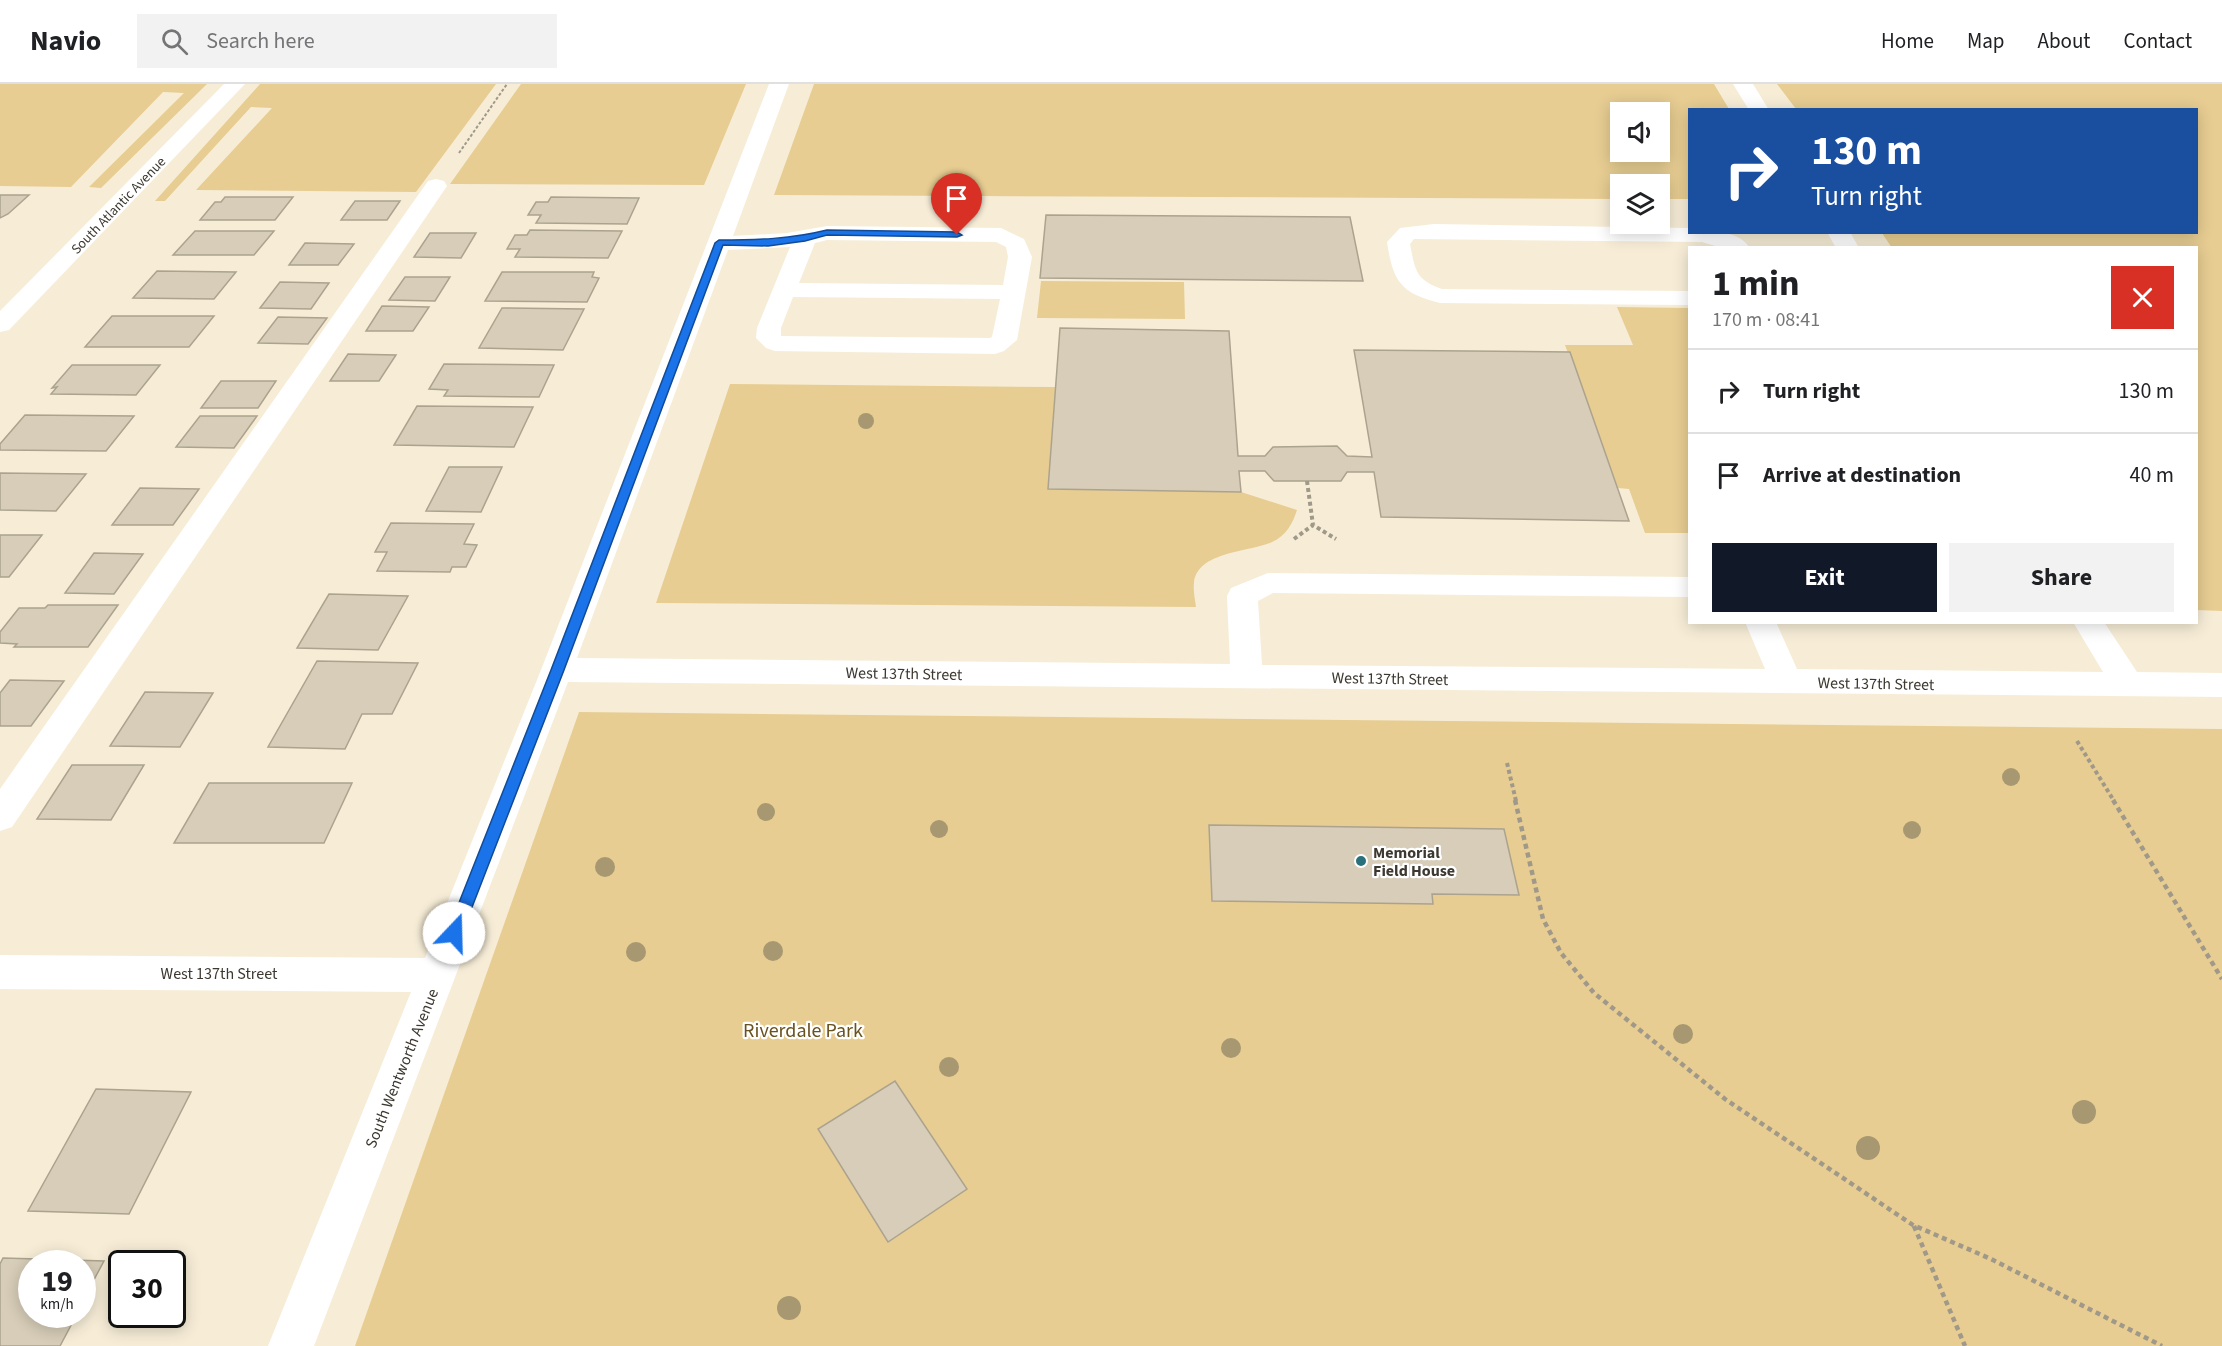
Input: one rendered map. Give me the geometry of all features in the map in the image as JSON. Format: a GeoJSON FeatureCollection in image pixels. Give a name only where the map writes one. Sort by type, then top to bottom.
{"type":"FeatureCollection","features":[{"type":"Feature","properties":{"kind":"street","name":"South Atlantic Avenue"},"geometry":{"type":"LineString","coordinates":[[0,325],[235,84]]}},
{"type":"Feature","properties":{"kind":"street","name":"South Wentworth Avenue"},"geometry":{"type":"LineString","coordinates":[[291,1346],[558,670],[779,84]]}},
{"type":"Feature","properties":{"kind":"street"},"geometry":{"type":"LineString","coordinates":[[1743,84],[1758,108]]}},
{"type":"Feature","properties":{"kind":"street"},"geometry":{"type":"LineString","coordinates":[[0,817],[436,186]]}},
{"type":"Feature","properties":{"kind":"street"},"geometry":{"type":"LineString","coordinates":[[1688,298],[1440,296],[1419,290],[1405,276],[1398,242],[1408,233],[1434,231],[1702,235],[1726,240],[1736,246]]}},
{"type":"Feature","properties":{"kind":"street"},"geometry":{"type":"LineString","coordinates":[[719,243],[768,243],[805,238],[827,232],[1001,235],[1016,244],[1020,257],[1004,340],[995,346],[775,342],[768,338],[769,328],[805,238]]}},
{"type":"Feature","properties":{"kind":"street"},"geometry":{"type":"LineString","coordinates":[[784,290],[1013,292]]}},
{"type":"Feature","properties":{"kind":"street"},"geometry":{"type":"LineString","coordinates":[[1246,676],[1242,596],[1268,583],[1688,587]]}},
{"type":"Feature","properties":{"kind":"street"},"geometry":{"type":"LineString","coordinates":[[1761,624],[1787,682]]}},
{"type":"Feature","properties":{"kind":"street"},"geometry":{"type":"LineString","coordinates":[[2089,624],[2128,685]]}},
{"type":"Feature","properties":{"kind":"street","name":"West 137th Street"},"geometry":{"type":"LineString","coordinates":[[558,670],[2222,685]]}},
{"type":"Feature","properties":{"kind":"street","name":"West 137th Street"},"geometry":{"type":"LineString","coordinates":[[0,972],[438,975]]}},
{"type":"Feature","properties":{"kind":"path"},"geometry":{"type":"LineString","coordinates":[[436,186],[507,84]]}},
{"type":"Feature","properties":{"kind":"path"},"geometry":{"type":"LineString","coordinates":[[1307,481],[1313,525]]}},
{"type":"Feature","properties":{"kind":"path"},"geometry":{"type":"LineString","coordinates":[[2077,741],[2222,979]]}},
{"type":"Feature","properties":{"kind":"path"},"geometry":{"type":"LineString","coordinates":[[1507,764],[1543,919],[1561,953],[1594,993],[1725,1099],[1913,1225],[1991,1259],[2162,1346]]}},
{"type":"Feature","properties":{"kind":"path"},"geometry":{"type":"LineString","coordinates":[[1913,1225],[1965,1346]]}},
{"type":"Feature","properties":{"kind":"green space"},"geometry":{"type":"Polygon","coordinates":[[[0,84],[207,84],[101,188],[89,187],[184,93],[163,92],[71,187],[0,186],[0,84]]]}},
{"type":"Feature","properties":{"kind":"green space"},"geometry":{"type":"Polygon","coordinates":[[[260,84],[496,84],[416,192],[196,190],[272,108],[251,107],[165,201],[155,201],[260,84]]]}},
{"type":"Feature","properties":{"kind":"green space"},"geometry":{"type":"Polygon","coordinates":[[[521,84],[746,84],[704,185],[450,184],[521,84]]]}},
{"type":"Feature","properties":{"kind":"green space"},"geometry":{"type":"Polygon","coordinates":[[[814,84],[1714,84],[1728,108],[1688,108],[1688,199],[1670,199],[1670,174],[1610,174],[1610,199],[774,195],[814,84]]]}},
{"type":"Feature","properties":{"kind":"green space"},"geometry":{"type":"Polygon","coordinates":[[[1777,84],[2222,84],[2222,611],[2198,610],[2198,246],[1891,246],[1883,234],[2198,234],[2198,108],[1795,108],[1777,84]]]}},
{"type":"Feature","properties":{"kind":"green space"},"geometry":{"type":"Polygon","coordinates":[[[1041,281],[1184,282],[1185,319],[1037,318],[1041,281]]]}},
{"type":"Feature","properties":{"kind":"green space"},"geometry":{"type":"Polygon","coordinates":[[[1617,307],[1688,308],[1688,533],[1645,533],[1629,489],[1618,488],[1565,345],[1633,345],[1617,307]]]}},
{"type":"Feature","properties":{"kind":"green space"},"geometry":{"type":"Polygon","coordinates":[[[730,384],[1056,387],[1048,489],[1241,492],[1297,510],[1288,529],[1272,542],[1226,554],[1204,565],[1197,572],[1194,583],[1196,607],[656,603],[730,384]]]}},
{"type":"Feature","properties":{"kind":"green space","name":"Riverdale Park"},"geometry":{"type":"Polygon","coordinates":[[[579,712],[2222,729],[2222,1346],[355,1346],[579,712]]]}},
{"type":"Feature","properties":{"kind":"building"},"geometry":{"type":"Polygon","coordinates":[[[0,195],[29,195],[8,214],[0,218],[0,195]]]}},
{"type":"Feature","properties":{"kind":"building"},"geometry":{"type":"Polygon","coordinates":[[[225,197],[293,197],[275,220],[200,220],[215,202],[221,202],[225,197]]]}},
{"type":"Feature","properties":{"kind":"building"},"geometry":{"type":"Polygon","coordinates":[[[551,197],[639,198],[627,224],[536,223],[541,215],[528,215],[536,202],[548,202],[551,197]]]}},
{"type":"Feature","properties":{"kind":"building"},"geometry":{"type":"Polygon","coordinates":[[[355,201],[400,201],[387,220],[341,220],[355,201]]]}},
{"type":"Feature","properties":{"kind":"building"},"geometry":{"type":"Polygon","coordinates":[[[1046,215],[1350,217],[1363,281],[1040,278],[1046,215]]]}},
{"type":"Feature","properties":{"kind":"building"},"geometry":{"type":"Polygon","coordinates":[[[530,230],[622,231],[608,258],[515,257],[520,249],[507,249],[515,235],[527,235],[530,230]]]}},
{"type":"Feature","properties":{"kind":"building"},"geometry":{"type":"Polygon","coordinates":[[[195,231],[274,231],[254,255],[173,255],[195,231]]]}},
{"type":"Feature","properties":{"kind":"building"},"geometry":{"type":"Polygon","coordinates":[[[430,233],[476,233],[461,258],[414,257],[430,233]]]}},
{"type":"Feature","properties":{"kind":"building"},"geometry":{"type":"Polygon","coordinates":[[[305,243],[354,244],[338,265],[289,265],[305,243]]]}},
{"type":"Feature","properties":{"kind":"building"},"geometry":{"type":"Polygon","coordinates":[[[157,271],[236,272],[214,299],[133,298],[157,271]]]}},
{"type":"Feature","properties":{"kind":"building"},"geometry":{"type":"Polygon","coordinates":[[[502,272],[594,272],[592,277],[599,278],[587,302],[485,301],[502,272]]]}},
{"type":"Feature","properties":{"kind":"building"},"geometry":{"type":"Polygon","coordinates":[[[405,277],[450,277],[435,301],[389,300],[405,277]]]}},
{"type":"Feature","properties":{"kind":"building"},"geometry":{"type":"Polygon","coordinates":[[[280,282],[329,283],[311,309],[260,308],[280,282]]]}},
{"type":"Feature","properties":{"kind":"building"},"geometry":{"type":"Polygon","coordinates":[[[382,306],[429,307],[413,331],[366,331],[382,306]]]}},
{"type":"Feature","properties":{"kind":"building"},"geometry":{"type":"Polygon","coordinates":[[[502,308],[584,309],[563,350],[479,348],[502,308]]]}},
{"type":"Feature","properties":{"kind":"building"},"geometry":{"type":"Polygon","coordinates":[[[112,316],[214,316],[189,347],[85,347],[112,316]]]}},
{"type":"Feature","properties":{"kind":"building"},"geometry":{"type":"Polygon","coordinates":[[[278,317],[327,318],[308,344],[258,343],[278,317]]]}},
{"type":"Feature","properties":{"kind":"building"},"geometry":{"type":"Polygon","coordinates":[[[1060,328],[1229,331],[1238,456],[1265,456],[1273,447],[1337,446],[1347,456],[1372,457],[1354,350],[1570,352],[1629,521],[1381,517],[1374,472],[1347,472],[1341,481],[1274,481],[1265,471],[1239,471],[1241,492],[1048,489],[1060,328]]]}},
{"type":"Feature","properties":{"kind":"building"},"geometry":{"type":"Polygon","coordinates":[[[348,354],[396,355],[379,381],[330,381],[348,354]]]}},
{"type":"Feature","properties":{"kind":"building"},"geometry":{"type":"Polygon","coordinates":[[[444,364],[554,365],[539,397],[444,396],[448,390],[429,389],[444,364]]]}},
{"type":"Feature","properties":{"kind":"building"},"geometry":{"type":"Polygon","coordinates":[[[72,365],[160,365],[136,395],[51,394],[57,387],[52,388],[72,365]]]}},
{"type":"Feature","properties":{"kind":"building"},"geometry":{"type":"Polygon","coordinates":[[[221,381],[276,381],[258,408],[201,408],[221,381]]]}},
{"type":"Feature","properties":{"kind":"building"},"geometry":{"type":"Polygon","coordinates":[[[417,406],[533,407],[514,447],[394,445],[417,406]]]}},
{"type":"Feature","properties":{"kind":"building"},"geometry":{"type":"Polygon","coordinates":[[[25,415],[134,416],[106,451],[0,450],[0,444],[25,415]]]}},
{"type":"Feature","properties":{"kind":"building"},"geometry":{"type":"Polygon","coordinates":[[[200,416],[257,416],[234,448],[176,447],[200,416]]]}},
{"type":"Feature","properties":{"kind":"building"},"geometry":{"type":"Polygon","coordinates":[[[449,467],[502,467],[481,512],[426,511],[449,467]]]}},
{"type":"Feature","properties":{"kind":"building"},"geometry":{"type":"Polygon","coordinates":[[[0,473],[86,474],[56,511],[0,510],[0,473]]]}},
{"type":"Feature","properties":{"kind":"building"},"geometry":{"type":"Polygon","coordinates":[[[140,488],[199,489],[173,525],[112,525],[140,488]]]}},
{"type":"Feature","properties":{"kind":"building"},"geometry":{"type":"Polygon","coordinates":[[[391,523],[474,524],[464,544],[477,545],[466,567],[452,567],[450,572],[377,571],[387,552],[375,552],[391,523]]]}},
{"type":"Feature","properties":{"kind":"building"},"geometry":{"type":"Polygon","coordinates":[[[0,535],[42,535],[9,577],[0,577],[0,535]]]}},
{"type":"Feature","properties":{"kind":"building"},"geometry":{"type":"Polygon","coordinates":[[[94,553],[143,554],[114,594],[65,593],[94,553]]]}},
{"type":"Feature","properties":{"kind":"building"},"geometry":{"type":"Polygon","coordinates":[[[329,594],[408,596],[378,650],[297,648],[329,594]]]}},
{"type":"Feature","properties":{"kind":"building"},"geometry":{"type":"Polygon","coordinates":[[[48,605],[118,605],[88,647],[14,647],[17,644],[0,643],[0,632],[19,608],[45,608],[48,605]]]}},
{"type":"Feature","properties":{"kind":"building"},"geometry":{"type":"Polygon","coordinates":[[[317,661],[418,663],[392,714],[362,714],[345,749],[268,747],[317,661]]]}},
{"type":"Feature","properties":{"kind":"building"},"geometry":{"type":"Polygon","coordinates":[[[10,680],[64,681],[31,726],[0,726],[0,693],[10,680]]]}},
{"type":"Feature","properties":{"kind":"building"},"geometry":{"type":"Polygon","coordinates":[[[145,692],[213,693],[180,747],[110,746],[145,692]]]}},
{"type":"Feature","properties":{"kind":"building"},"geometry":{"type":"Polygon","coordinates":[[[72,765],[144,765],[111,820],[37,819],[72,765]]]}},
{"type":"Feature","properties":{"kind":"building"},"geometry":{"type":"Polygon","coordinates":[[[209,783],[352,783],[324,843],[174,843],[209,783]]]}},
{"type":"Feature","properties":{"kind":"building","name":"Memorial Field House"},"geometry":{"type":"Polygon","coordinates":[[[1209,825],[1504,829],[1519,895],[1432,894],[1433,904],[1212,901],[1209,825]]]}},
{"type":"Feature","properties":{"kind":"building"},"geometry":{"type":"Polygon","coordinates":[[[895,1081],[967,1189],[888,1242],[818,1129],[895,1081]]]}},
{"type":"Feature","properties":{"kind":"building"},"geometry":{"type":"Polygon","coordinates":[[[96,1089],[191,1092],[129,1214],[28,1211],[96,1089]]]}},
{"type":"Feature","properties":{"kind":"building"},"geometry":{"type":"Polygon","coordinates":[[[3,1258],[18,1258],[18,1328],[70,1328],[60,1346],[0,1346],[0,1264],[3,1258]]]}},
{"type":"Feature","properties":{"kind":"building"},"geometry":{"type":"Polygon","coordinates":[[[96,1261],[104,1261],[96,1276],[96,1261]]]}},
{"type":"Feature","properties":{"kind":"place","name":"Memorial Field House"},"geometry":{"type":"Point","coordinates":[1361,861]}},
{"type":"Feature","properties":{"kind":"route"},"geometry":{"type":"LineString","coordinates":[[454,933],[558,670],[719,243],[768,243],[805,238],[827,232],[957,235]]}}]}
